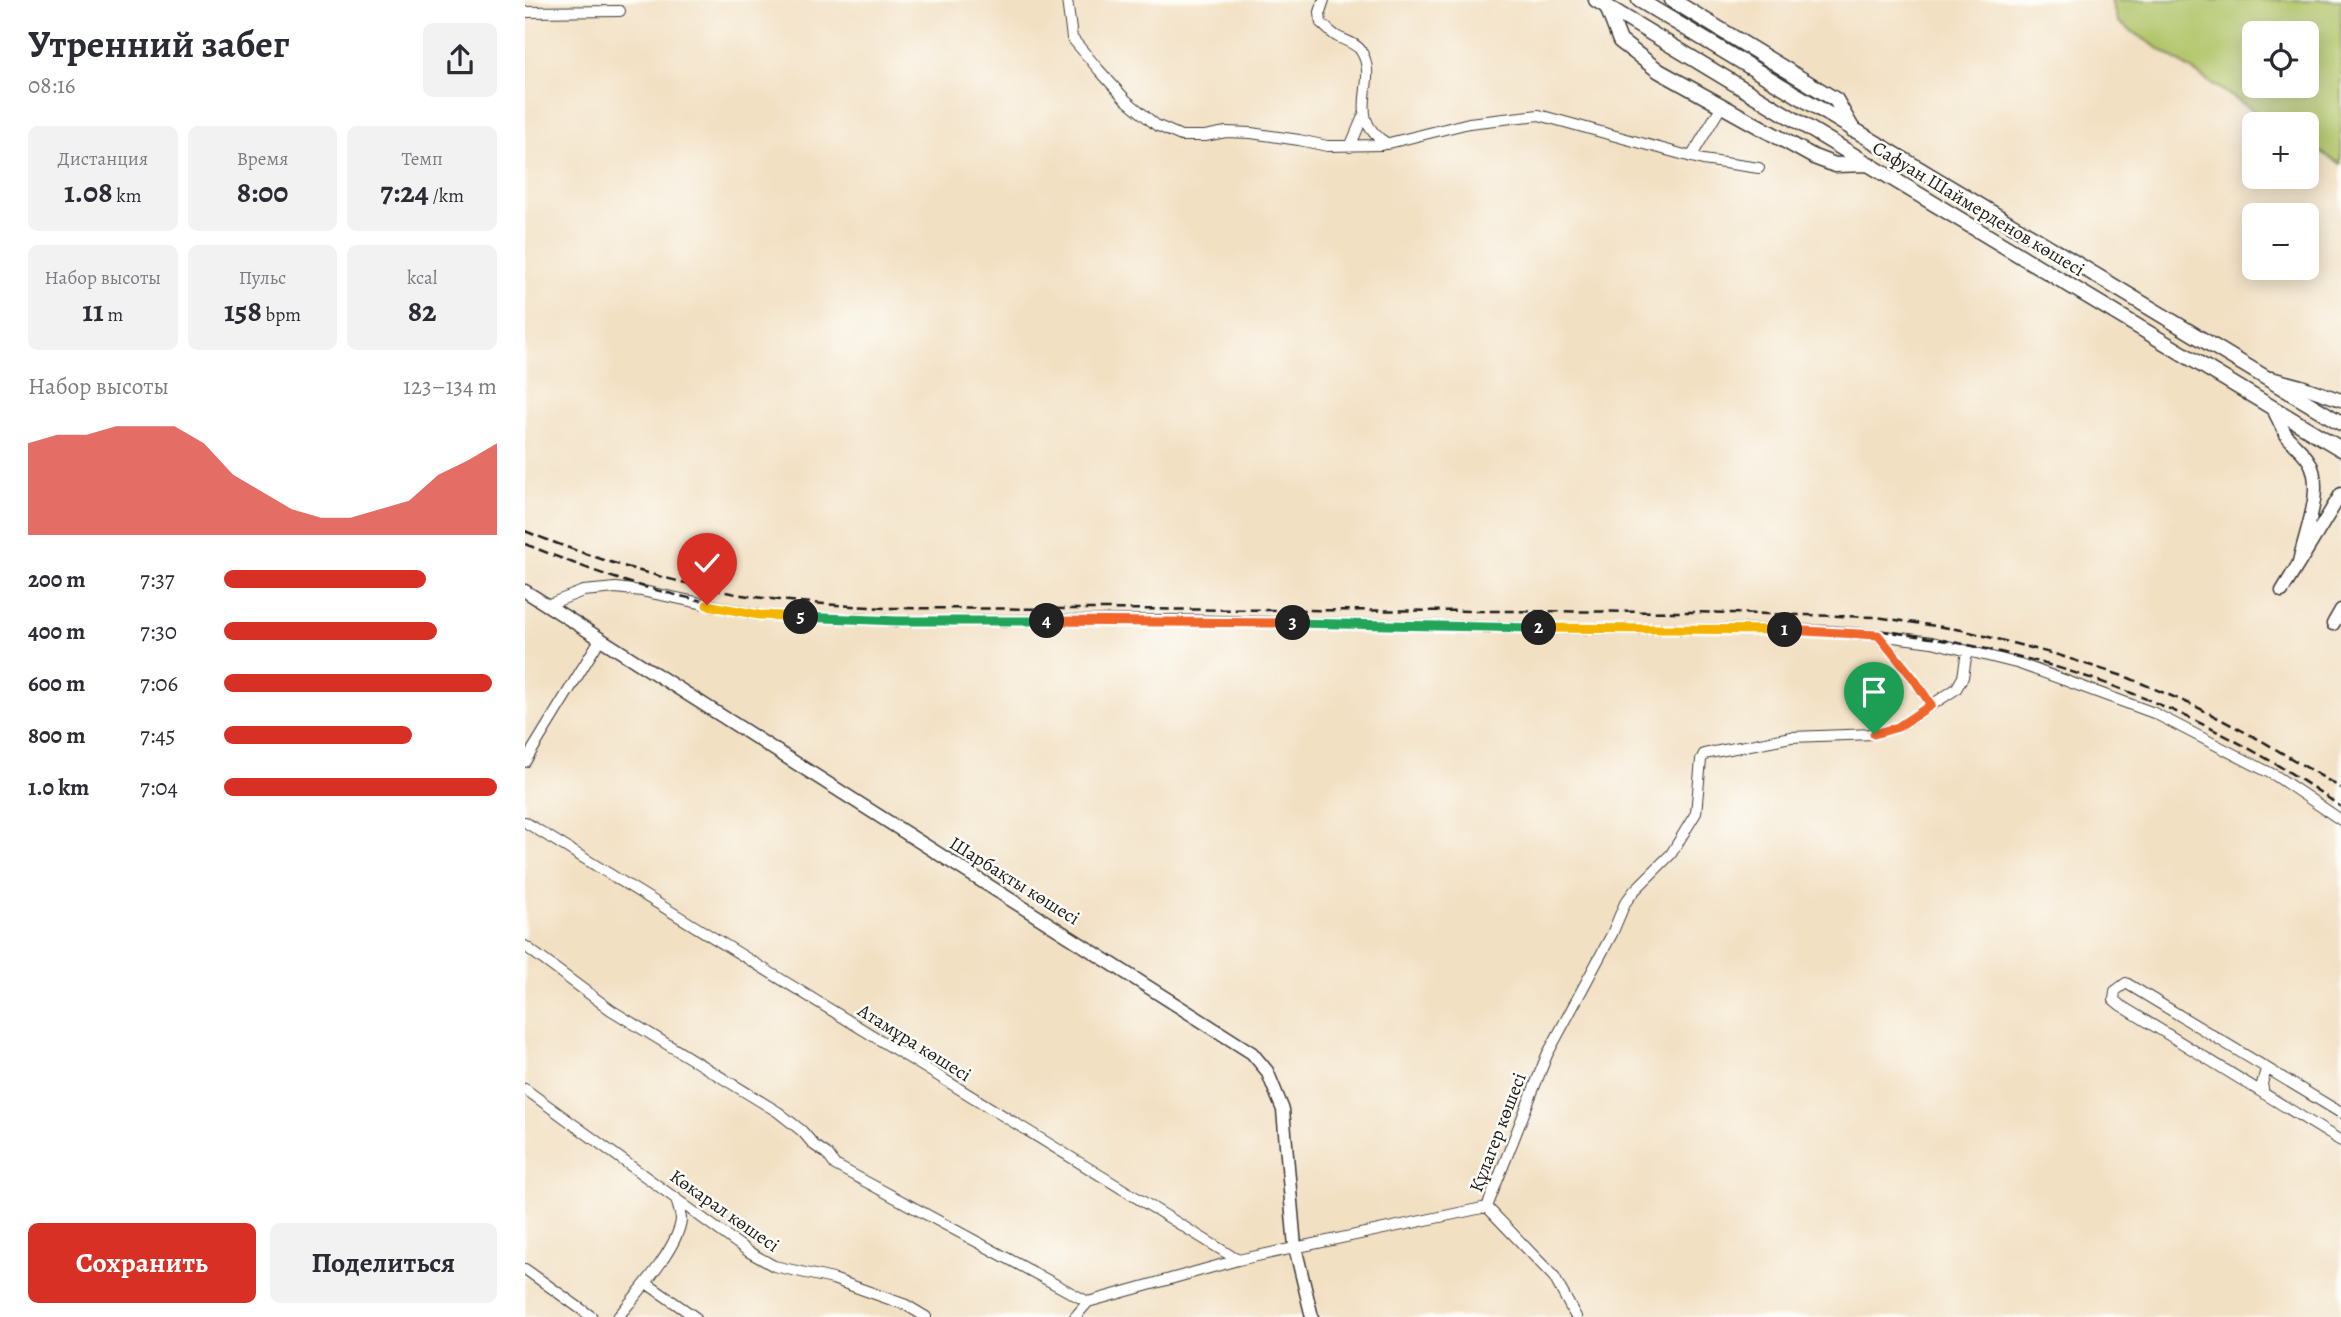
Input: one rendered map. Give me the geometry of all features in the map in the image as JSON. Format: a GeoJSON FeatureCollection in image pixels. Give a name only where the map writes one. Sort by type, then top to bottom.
{"type":"FeatureCollection","features":[{"type":"Feature","properties":{"kind":"main road","name":"Сафуан Шаймерденов көшесі"},"geometry":{"type":"LineString","coordinates":[[1639,0],[2341,423]]}},
{"type":"Feature","properties":{"kind":"main road"},"geometry":{"type":"LineString","coordinates":[[1672,0],[1836,100],[1853,131]]}},
{"type":"Feature","properties":{"kind":"main road","name":"Сафуан Шаймерденов көшесі"},"geometry":{"type":"LineString","coordinates":[[1602,3],[2341,449]]}},
{"type":"Feature","properties":{"kind":"main road"},"geometry":{"type":"LineString","coordinates":[[1602,3],[1620,41],[1659,71],[1814,157],[1835,165],[1869,164]]}},
{"type":"Feature","properties":{"kind":"street"},"geometry":{"type":"LineString","coordinates":[[1067,0],[1072,38],[1126,100],[1156,125],[1181,136],[1251,133],[1327,146],[1350,147],[1389,144],[1469,123],[1539,115],[1691,157],[1759,168]]}},
{"type":"Feature","properties":{"kind":"street"},"geometry":{"type":"LineString","coordinates":[[1324,0],[1321,23],[1336,36],[1360,48],[1367,62],[1364,113],[1367,125],[1375,137],[1389,144]]}},
{"type":"Feature","properties":{"kind":"street"},"geometry":{"type":"LineString","coordinates":[[525,12],[539,6],[620,11]]}},
{"type":"Feature","properties":{"kind":"street"},"geometry":{"type":"LineString","coordinates":[[1691,157],[1721,107]]}},
{"type":"Feature","properties":{"kind":"street"},"geometry":{"type":"LineString","coordinates":[[1350,147],[1364,113]]}},
{"type":"Feature","properties":{"kind":"street"},"geometry":{"type":"LineString","coordinates":[[2261,376],[2341,400]]}},
{"type":"Feature","properties":{"kind":"street"},"geometry":{"type":"LineString","coordinates":[[2272,407],[2287,436],[2310,463],[2315,477],[2316,492],[2299,562]]}},
{"type":"Feature","properties":{"kind":"street"},"geometry":{"type":"LineString","coordinates":[[2282,591],[2341,494]]}},
{"type":"Feature","properties":{"kind":"street"},"geometry":{"type":"LineString","coordinates":[[547,605],[583,591],[616,588],[759,615],[897,621],[1177,620],[1588,629],[1776,630],[1878,635],[1932,642],[2020,664],[2154,713],[2276,776],[2341,820]]}},
{"type":"Feature","properties":{"kind":"street","name":"Шарбақты көшесі"},"geometry":{"type":"LineString","coordinates":[[525,592],[1252,1053],[1267,1072],[1283,1110],[1295,1247],[1312,1317]]}},
{"type":"Feature","properties":{"kind":"street"},"geometry":{"type":"LineString","coordinates":[[2333,624],[2341,610]]}},
{"type":"Feature","properties":{"kind":"street"},"geometry":{"type":"LineString","coordinates":[[1878,635],[1908,671],[1931,705],[1956,689],[1963,677],[1967,651]]}},
{"type":"Feature","properties":{"kind":"street"},"geometry":{"type":"LineString","coordinates":[[525,762],[600,641]]}},
{"type":"Feature","properties":{"kind":"street","name":"Құлагер көшесі"},"geometry":{"type":"LineString","coordinates":[[1295,1247],[1487,1207],[1547,1055],[1612,934],[1625,903],[1671,854],[1696,813],[1701,760],[1704,754],[1791,737],[1874,734],[1891,730],[1931,705]]}},
{"type":"Feature","properties":{"kind":"street","name":"Атамұра көшесі"},"geometry":{"type":"LineString","coordinates":[[525,822],[1238,1260]]}},
{"type":"Feature","properties":{"kind":"street"},"geometry":{"type":"LineString","coordinates":[[525,946],[611,1010],[778,1112],[802,1131],[835,1165],[1088,1302]]}},
{"type":"Feature","properties":{"kind":"street"},"geometry":{"type":"LineString","coordinates":[[2341,1113],[2126,983],[2115,991],[2114,1000],[2120,1004],[2341,1141]]}},
{"type":"Feature","properties":{"kind":"street"},"geometry":{"type":"LineString","coordinates":[[2264,1094],[2262,1084],[2266,1069]]}},
{"type":"Feature","properties":{"kind":"street","name":"Көкарал көшесі"},"geometry":{"type":"LineString","coordinates":[[525,1089],[749,1252],[775,1266],[833,1279],[907,1305],[926,1317]]}},
{"type":"Feature","properties":{"kind":"street"},"geometry":{"type":"LineString","coordinates":[[618,1317],[646,1283],[675,1240],[681,1219],[676,1198]]}},
{"type":"Feature","properties":{"kind":"street"},"geometry":{"type":"LineString","coordinates":[[1487,1207],[1554,1277],[1576,1317]]}},
{"type":"Feature","properties":{"kind":"street"},"geometry":{"type":"LineString","coordinates":[[1075,1317],[1088,1302],[1295,1247]]}},
{"type":"Feature","properties":{"kind":"street"},"geometry":{"type":"LineString","coordinates":[[525,1269],[592,1317]]}},
{"type":"Feature","properties":{"kind":"street"},"geometry":{"type":"LineString","coordinates":[[646,1283],[695,1317]]}},
{"type":"Feature","properties":{"kind":"green space"},"geometry":{"type":"Polygon","coordinates":[[[2111,0],[2341,0],[2341,164],[2319,151],[2319,112],[2256,112],[2118,22],[2111,0]]]}},
{"type":"Feature","properties":{"kind":"railway"},"geometry":{"type":"LineString","coordinates":[[525,531],[603,560],[709,588],[773,599],[866,607],[1694,612],[1876,617],[1962,630],[2058,655],[2129,678],[2195,706],[2262,741],[2341,788]]}},
{"type":"Feature","properties":{"kind":"railway"},"geometry":{"type":"LineString","coordinates":[[525,544],[648,588],[702,601],[811,616],[921,621],[1201,620],[1808,626],[1873,630],[1936,639],[2059,668],[2119,688],[2177,712],[2288,771],[2341,807]]}},
{"type":"Feature","properties":{"kind":"route"},"geometry":{"type":"LineString","coordinates":[[707,605],[759,615],[897,621],[1177,620],[1588,629],[1750,629],[1878,635],[1902,663],[1931,705],[1898,727],[1874,734]]}}]}
